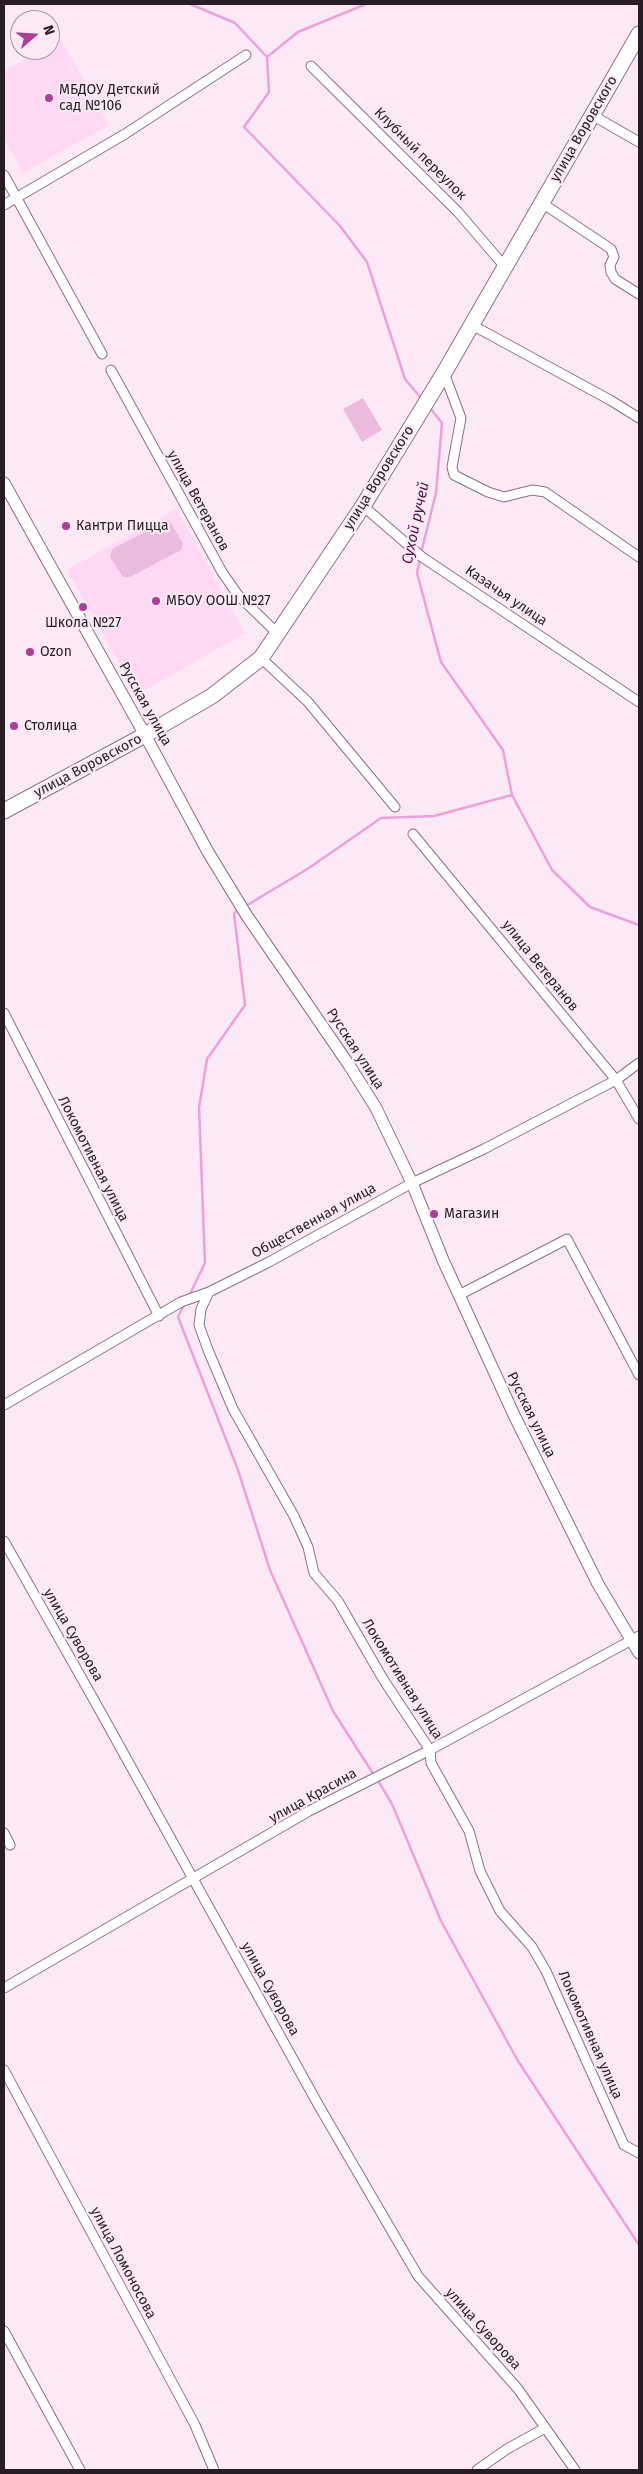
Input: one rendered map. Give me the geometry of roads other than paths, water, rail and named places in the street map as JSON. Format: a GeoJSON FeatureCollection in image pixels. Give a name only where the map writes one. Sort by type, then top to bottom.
{"type":"FeatureCollection","features":[{"type":"Feature","properties":{"kind":"main road","name":"улица Воровского"},"geometry":{"type":"LineString","coordinates":[[4,811],[145,735],[212,696],[261,658],[363,506],[444,373],[639,34]]}},
{"type":"Feature","properties":{"kind":"street"},"geometry":{"type":"LineString","coordinates":[[4,205],[126,134],[246,55]]}},
{"type":"Feature","properties":{"kind":"street","name":"Клубный переулок"},"geometry":{"type":"LineString","coordinates":[[310,66],[458,212],[505,267]]}},
{"type":"Feature","properties":{"kind":"street"},"geometry":{"type":"LineString","coordinates":[[592,115],[639,142]]}},
{"type":"Feature","properties":{"kind":"street"},"geometry":{"type":"LineString","coordinates":[[4,175],[102,354]]}},
{"type":"Feature","properties":{"kind":"street"},"geometry":{"type":"LineString","coordinates":[[542,203],[611,249],[614,257],[610,265],[615,279],[639,294]]}},
{"type":"Feature","properties":{"kind":"street"},"geometry":{"type":"LineString","coordinates":[[472,325],[610,400],[639,418]]}},
{"type":"Feature","properties":{"kind":"street","name":"улица Ветеранов"},"geometry":{"type":"LineString","coordinates":[[111,370],[222,572],[238,595],[278,634]]}},
{"type":"Feature","properties":{"kind":"street"},"geometry":{"type":"LineString","coordinates":[[444,373],[461,418],[452,467],[454,475],[488,492],[504,497],[532,490],[545,492],[639,557]]}},
{"type":"Feature","properties":{"kind":"street","name":"Русская улица"},"geometry":{"type":"LineString","coordinates":[[4,483],[208,852],[242,908],[376,1108],[412,1183],[459,1296],[518,1424],[598,1584],[635,1637],[639,1653]]}},
{"type":"Feature","properties":{"kind":"street","name":"Казачья улица"},"geometry":{"type":"LineString","coordinates":[[363,506],[422,557],[639,702]]}},
{"type":"Feature","properties":{"kind":"street"},"geometry":{"type":"LineString","coordinates":[[261,658],[308,702],[395,807]]}},
{"type":"Feature","properties":{"kind":"street","name":"улица Ветеранов"},"geometry":{"type":"LineString","coordinates":[[413,834],[616,1080],[639,1119]]}},
{"type":"Feature","properties":{"kind":"street","name":"Локомотивная улица"},"geometry":{"type":"LineString","coordinates":[[4,1013],[159,1316]]}},
{"type":"Feature","properties":{"kind":"street","name":"Общественная улица"},"geometry":{"type":"LineString","coordinates":[[4,1405],[181,1302],[209,1292],[412,1183],[484,1150],[616,1080],[639,1063]]}},
{"type":"Feature","properties":{"kind":"street"},"geometry":{"type":"LineString","coordinates":[[459,1296],[567,1239],[639,1375]]}},
{"type":"Feature","properties":{"kind":"street","name":"Локомотивная улица"},"geometry":{"type":"LineString","coordinates":[[209,1292],[201,1309],[199,1325],[233,1409],[294,1516],[308,1547],[314,1573],[338,1600],[383,1679],[430,1750],[431,1763],[469,1831],[480,1871],[500,1911],[532,1947],[546,1971],[624,2145],[639,2152]]}},
{"type":"Feature","properties":{"kind":"street","name":"улица Суворова"},"geometry":{"type":"LineString","coordinates":[[4,1541],[318,2106],[418,2276],[518,2389],[574,2470]]}},
{"type":"Feature","properties":{"kind":"street","name":"улица Красина"},"geometry":{"type":"LineString","coordinates":[[4,1988],[309,1811],[430,1750],[635,1637]]}},
{"type":"Feature","properties":{"kind":"street"},"geometry":{"type":"LineString","coordinates":[[4,1833],[10,1845]]}},
{"type":"Feature","properties":{"kind":"street","name":"улица Ломоносова"},"geometry":{"type":"LineString","coordinates":[[4,2070],[195,2425],[212,2470]]}},
{"type":"Feature","properties":{"kind":"street"},"geometry":{"type":"LineString","coordinates":[[4,2331],[80,2470]]}},
{"type":"Feature","properties":{"kind":"street"},"geometry":{"type":"LineString","coordinates":[[477,2470],[507,2449],[545,2428]]}},
{"type":"Feature","properties":{"kind":"waterway"},"geometry":{"type":"LineString","coordinates":[[190,4],[235,23],[267,57],[298,32],[366,4]]}},
{"type":"Feature","properties":{"kind":"waterway","name":"Сухой ручей"},"geometry":{"type":"LineString","coordinates":[[267,57],[269,92],[244,127],[340,226],[367,262],[405,379],[421,398]]}},
{"type":"Feature","properties":{"kind":"waterway","name":"Сухой ручей"},"geometry":{"type":"LineString","coordinates":[[421,553],[436,493],[442,423],[430,408]]}},
{"type":"Feature","properties":{"kind":"waterway","name":"Сухой ручей"},"geometry":{"type":"LineString","coordinates":[[420,559],[417,573],[441,662],[503,750],[512,795],[552,870],[590,907],[639,925]]}},
{"type":"Feature","properties":{"kind":"waterway"},"geometry":{"type":"LineString","coordinates":[[244,907],[309,868],[381,818],[434,816],[512,795]]}},
{"type":"Feature","properties":{"kind":"waterway"},"geometry":{"type":"LineString","coordinates":[[189,1296],[205,1263],[199,1108],[207,1059],[245,1005],[234,913],[239,910]]}},
{"type":"Feature","properties":{"kind":"waterway"},"geometry":{"type":"LineString","coordinates":[[185,1303],[178,1317],[238,1470],[270,1570],[333,1711],[374,1775]]}},
{"type":"Feature","properties":{"kind":"waterway"},"geometry":{"type":"LineString","coordinates":[[377,1779],[392,1804],[441,1921],[518,2061],[639,2245]]}},
{"type":"Feature","properties":{"kind":"place","name":"МБДОУ Детский сад №106"},"geometry":{"type":"Point","coordinates":[49,98]}},
{"type":"Feature","properties":{"kind":"place","name":"Кантри Пицца"},"geometry":{"type":"Point","coordinates":[66,526]}},
{"type":"Feature","properties":{"kind":"place","name":"МБОУ ООШ №27"},"geometry":{"type":"Point","coordinates":[156,601]}},
{"type":"Feature","properties":{"kind":"place","name":"Школа №27"},"geometry":{"type":"Point","coordinates":[83,607]}},
{"type":"Feature","properties":{"kind":"place","name":"Ozon"},"geometry":{"type":"Point","coordinates":[30,652]}},
{"type":"Feature","properties":{"kind":"place","name":"Столица"},"geometry":{"type":"Point","coordinates":[14,726]}},
{"type":"Feature","properties":{"kind":"place","name":"Магазин"},"geometry":{"type":"Point","coordinates":[434,1214]}}]}
